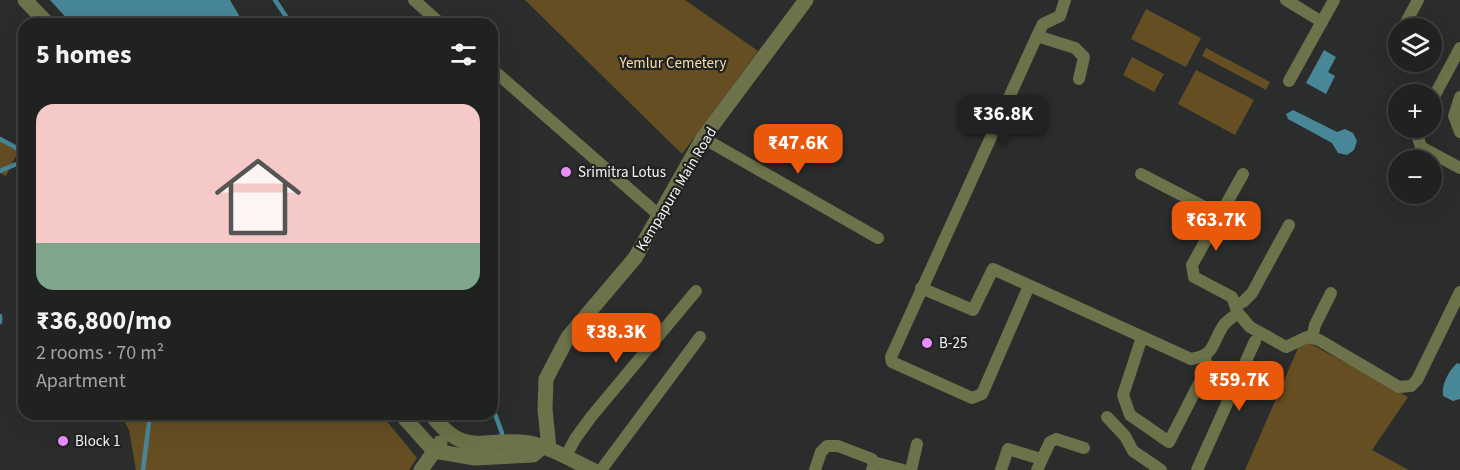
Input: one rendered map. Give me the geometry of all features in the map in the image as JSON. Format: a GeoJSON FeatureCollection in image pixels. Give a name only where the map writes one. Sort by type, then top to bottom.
{"type":"FeatureCollection","features":[{"type":"Feature","properties":{"kind":"street"},"geometry":{"type":"LineString","coordinates":[[25,0],[42,18]]}},
{"type":"Feature","properties":{"kind":"street"},"geometry":{"type":"LineString","coordinates":[[414,0],[434,18]]}},
{"type":"Feature","properties":{"kind":"street","name":"Kempapura Main Road"},"geometry":{"type":"LineString","coordinates":[[539,449],[545,409],[546,378],[568,338],[634,258],[704,138],[806,0]]}},
{"type":"Feature","properties":{"kind":"street"},"geometry":{"type":"LineString","coordinates":[[1029,286],[982,394],[972,398],[892,362],[891,357],[921,288],[1037,36],[1043,24],[1059,16],[1065,0]]}},
{"type":"Feature","properties":{"kind":"street"},"geometry":{"type":"LineString","coordinates":[[1286,0],[1322,22]]}},
{"type":"Feature","properties":{"kind":"street"},"geometry":{"type":"LineString","coordinates":[[1289,81],[1334,0]]}},
{"type":"Feature","properties":{"kind":"street"},"geometry":{"type":"LineString","coordinates":[[1408,18],[1418,0]]}},
{"type":"Feature","properties":{"kind":"street"},"geometry":{"type":"LineString","coordinates":[[1037,36],[1075,48],[1084,57],[1079,79]]}},
{"type":"Feature","properties":{"kind":"street"},"geometry":{"type":"LineString","coordinates":[[1441,84],[1460,48]]}},
{"type":"Feature","properties":{"kind":"street"},"geometry":{"type":"LineString","coordinates":[[498,74],[660,216]]}},
{"type":"Feature","properties":{"kind":"street"},"geometry":{"type":"LineString","coordinates":[[1460,97],[1454,116],[1460,132]]}},
{"type":"Feature","properties":{"kind":"street"},"geometry":{"type":"LineString","coordinates":[[704,138],[878,238]]}},
{"type":"Feature","properties":{"kind":"street"},"geometry":{"type":"LineString","coordinates":[[1418,138],[1421,147],[1460,168]]}},
{"type":"Feature","properties":{"kind":"street"},"geometry":{"type":"LineString","coordinates":[[1141,174],[1220,215]]}},
{"type":"Feature","properties":{"kind":"street"},"geometry":{"type":"LineString","coordinates":[[1243,174],[1192,264],[1194,277],[1232,297],[1236,309],[1250,327],[1287,347],[1307,337],[1312,338],[1400,387],[1411,386],[1417,380],[1460,292]]}},
{"type":"Feature","properties":{"kind":"street"},"geometry":{"type":"LineString","coordinates":[[921,288],[973,310],[993,269],[1191,359],[1205,357],[1210,352],[1224,324],[1252,293],[1288,225]]}},
{"type":"Feature","properties":{"kind":"street"},"geometry":{"type":"LineString","coordinates":[[565,458],[574,439],[591,417],[696,291]]}},
{"type":"Feature","properties":{"kind":"street"},"geometry":{"type":"LineString","coordinates":[[1312,338],[1315,325],[1331,293]]}},
{"type":"Feature","properties":{"kind":"street"},"geometry":{"type":"LineString","coordinates":[[601,470],[700,337]]}},
{"type":"Feature","properties":{"kind":"street"},"geometry":{"type":"LineString","coordinates":[[1142,337],[1123,395],[1130,415],[1169,442],[1208,368],[1205,357]]}},
{"type":"Feature","properties":{"kind":"street"},"geometry":{"type":"LineString","coordinates":[[1197,470],[1255,341]]}},
{"type":"Feature","properties":{"kind":"street"},"geometry":{"type":"LineString","coordinates":[[1107,417],[1125,436],[1134,451],[1161,470]]}},
{"type":"Feature","properties":{"kind":"street"},"geometry":{"type":"LineString","coordinates":[[406,420],[434,451]]}},
{"type":"Feature","properties":{"kind":"street"},"geometry":{"type":"LineString","coordinates":[[435,420],[453,444]]}},
{"type":"Feature","properties":{"kind":"street"},"geometry":{"type":"LineString","coordinates":[[1001,470],[1008,449],[1039,465],[1045,448],[1056,439],[1084,448]]}},
{"type":"Feature","properties":{"kind":"street"},"geometry":{"type":"LineString","coordinates":[[421,470],[434,451],[453,444],[539,449],[593,470]]}},
{"type":"Feature","properties":{"kind":"street"},"geometry":{"type":"LineString","coordinates":[[911,470],[918,444]]}},
{"type":"Feature","properties":{"kind":"street"},"geometry":{"type":"LineString","coordinates":[[815,470],[820,452],[827,446],[838,446],[873,466],[903,470]]}},
{"type":"Feature","properties":{"kind":"green space","name":"Yemlur Cemetery"},"geometry":{"type":"Polygon","coordinates":[[[525,0],[685,0],[758,51],[682,154],[525,0]]]}},
{"type":"Feature","properties":{"kind":"green space"},"geometry":{"type":"Polygon","coordinates":[[[1146,9],[1201,38],[1186,67],[1131,39],[1146,9]]]}},
{"type":"Feature","properties":{"kind":"green space"},"geometry":{"type":"Polygon","coordinates":[[[1206,48],[1270,82],[1266,90],[1202,56],[1206,48]]]}},
{"type":"Feature","properties":{"kind":"green space"},"geometry":{"type":"Polygon","coordinates":[[[1132,57],[1164,74],[1154,92],[1123,75],[1132,57]]]}},
{"type":"Feature","properties":{"kind":"green space"},"geometry":{"type":"Polygon","coordinates":[[[1196,70],[1254,100],[1235,135],[1178,104],[1196,70]]]}},
{"type":"Feature","properties":{"kind":"green space"},"geometry":{"type":"Polygon","coordinates":[[[0,137],[18,149],[18,152],[6,176],[0,173],[0,137]]]}},
{"type":"Feature","properties":{"kind":"green space"},"geometry":{"type":"Polygon","coordinates":[[[1302,339],[1408,397],[1372,450],[1409,470],[1245,470],[1302,339]]]}},
{"type":"Feature","properties":{"kind":"green space"},"geometry":{"type":"Polygon","coordinates":[[[123,420],[386,420],[417,458],[409,470],[136,470],[129,430],[123,420]]]}},
{"type":"Feature","properties":{"kind":"water"},"geometry":{"type":"Polygon","coordinates":[[[50,0],[230,0],[240,18],[66,18],[50,0]]]}},
{"type":"Feature","properties":{"kind":"water"},"geometry":{"type":"Polygon","coordinates":[[[1324,50],[1336,57],[1328,72],[1335,76],[1326,94],[1306,83],[1324,50]]]}},
{"type":"Feature","properties":{"kind":"water"},"geometry":{"type":"Polygon","coordinates":[[[1293,110],[1337,132],[1345,129],[1353,133],[1357,141],[1354,150],[1347,155],[1338,153],[1332,143],[1288,119],[1286,114],[1293,110]]]}},
{"type":"Feature","properties":{"kind":"water"},"geometry":{"type":"Polygon","coordinates":[[[1457,363],[1460,364],[1460,399],[1453,401],[1443,396],[1443,387],[1446,378],[1457,363]]]}},
{"type":"Feature","properties":{"kind":"waterway"},"geometry":{"type":"LineString","coordinates":[[275,0],[287,18]]}},
{"type":"Feature","properties":{"kind":"waterway"},"geometry":{"type":"LineString","coordinates":[[0,139],[18,149]]}},
{"type":"Feature","properties":{"kind":"waterway"},"geometry":{"type":"LineString","coordinates":[[0,171],[18,164]]}},
{"type":"Feature","properties":{"kind":"waterway"},"geometry":{"type":"LineString","coordinates":[[0,316],[0,322]]}},
{"type":"Feature","properties":{"kind":"waterway"},"geometry":{"type":"LineString","coordinates":[[143,470],[149,420]]}},
{"type":"Feature","properties":{"kind":"waterway"},"geometry":{"type":"LineString","coordinates":[[497,420],[502,433],[501,441]]}},
{"type":"Feature","properties":{"kind":"place","name":"Srimitra Lotus"},"geometry":{"type":"Point","coordinates":[566,172]}},
{"type":"Feature","properties":{"kind":"place","name":"B-25"},"geometry":{"type":"Point","coordinates":[927,343]}},
{"type":"Feature","properties":{"kind":"place","name":"Block 1"},"geometry":{"type":"Point","coordinates":[63,441]}}]}
